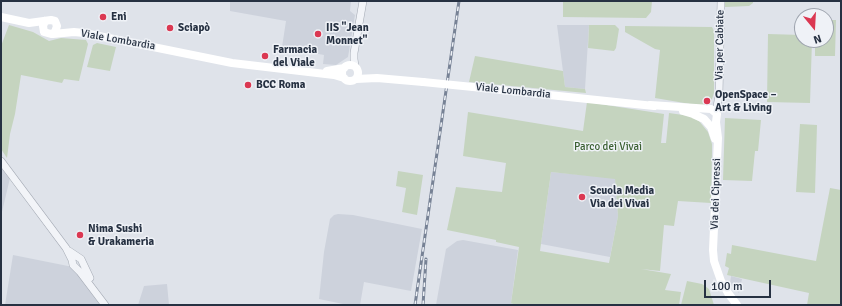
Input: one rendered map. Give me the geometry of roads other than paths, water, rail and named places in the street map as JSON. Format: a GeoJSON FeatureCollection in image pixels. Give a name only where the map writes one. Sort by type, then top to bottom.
{"type":"FeatureCollection","features":[{"type":"Feature","properties":{"kind":"main road"},"geometry":{"type":"LineString","coordinates":[[1,17],[29,23],[43,30],[46,34],[74,32]]}},
{"type":"Feature","properties":{"kind":"main road"},"geometry":{"type":"LineString","coordinates":[[29,23],[53,20],[57,26],[64,30],[74,32]]}},
{"type":"Feature","properties":{"kind":"main road"},"geometry":{"type":"LineString","coordinates":[[43,30],[43,24],[46,21]]}},
{"type":"Feature","properties":{"kind":"main road"},"geometry":{"type":"LineString","coordinates":[[53,34],[57,30],[57,26]]}},
{"type":"Feature","properties":{"kind":"main road","name":"Viale Lombardia"},"geometry":{"type":"LineString","coordinates":[[74,32],[161,48],[295,68],[328,70],[351,67],[364,74],[377,78]]}},
{"type":"Feature","properties":{"kind":"main road","name":"Viale Lombardia"},"geometry":{"type":"LineString","coordinates":[[161,48],[232,63],[334,74],[344,78]]}},
{"type":"Feature","properties":{"kind":"main road"},"geometry":{"type":"LineString","coordinates":[[351,67],[358,75],[356,79],[350,81],[344,78],[342,72],[351,67]]}},
{"type":"Feature","properties":{"kind":"main road","name":"Viale Lombardia"},"geometry":{"type":"LineString","coordinates":[[356,79],[377,78],[423,82],[650,105],[713,113]]}},
{"type":"Feature","properties":{"kind":"main road","name":"Viale Lombardia"},"geometry":{"type":"LineString","coordinates":[[650,105],[688,112],[705,121]]}},
{"type":"Feature","properties":{"kind":"main road"},"geometry":{"type":"LineString","coordinates":[[713,113],[712,123],[705,121],[703,114],[713,113]]}},
{"type":"Feature","properties":{"kind":"main road","name":"Via dei Cipressi"},"geometry":{"type":"LineString","coordinates":[[713,113],[718,136],[713,250],[714,262],[721,281],[728,294],[737,305]]}},
{"type":"Feature","properties":{"kind":"main road","name":"Via dei Cipressi"},"geometry":{"type":"LineString","coordinates":[[705,121],[711,127],[717,146]]}},
{"type":"Feature","properties":{"kind":"main road","name":"Via dei Cipressi"},"geometry":{"type":"LineString","coordinates":[[714,241],[719,269],[723,279],[741,305]]}},
{"type":"Feature","properties":{"kind":"street"},"geometry":{"type":"LineString","coordinates":[[351,67],[363,1]]}},
{"type":"Feature","properties":{"kind":"street","name":"Via per Cabiate"},"geometry":{"type":"LineString","coordinates":[[713,113],[719,90],[721,1]]}},
{"type":"Feature","properties":{"kind":"street"},"geometry":{"type":"LineString","coordinates":[[1,161],[109,305]]}},
{"type":"Feature","properties":{"kind":"street"},"geometry":{"type":"LineString","coordinates":[[76,261],[105,305]]}},
{"type":"Feature","properties":{"kind":"railway"},"geometry":{"type":"LineString","coordinates":[[415,305],[459,1]]}},
{"type":"Feature","properties":{"kind":"railway"},"geometry":{"type":"LineString","coordinates":[[423,305],[426,259]]}},
{"type":"Feature","properties":{"kind":"place","name":"Eni"},"geometry":{"type":"Point","coordinates":[103,17]}},
{"type":"Feature","properties":{"kind":"place","name":"Sciapò"},"geometry":{"type":"Point","coordinates":[170,28]}},
{"type":"Feature","properties":{"kind":"place","name":"IIS \"Jean Monnet\""},"geometry":{"type":"Point","coordinates":[318,34]}},
{"type":"Feature","properties":{"kind":"place","name":"Farmacia del Viale"},"geometry":{"type":"Point","coordinates":[265,56]}},
{"type":"Feature","properties":{"kind":"place","name":"BCC Roma"},"geometry":{"type":"Point","coordinates":[248,85]}},
{"type":"Feature","properties":{"kind":"place","name":"OpenSpace – Art & Living"},"geometry":{"type":"Point","coordinates":[707,101]}},
{"type":"Feature","properties":{"kind":"place","name":"Scuola Media Via dei Vivai"},"geometry":{"type":"Point","coordinates":[582,197]}},
{"type":"Feature","properties":{"kind":"place","name":"Nima Sushi & Urakameria"},"geometry":{"type":"Point","coordinates":[80,235]}},
{"type":"Feature","properties":{"kind":"park label","name":"Parco dei Vivai"},"geometry":{"type":"Point","coordinates":[608,147]}}]}
